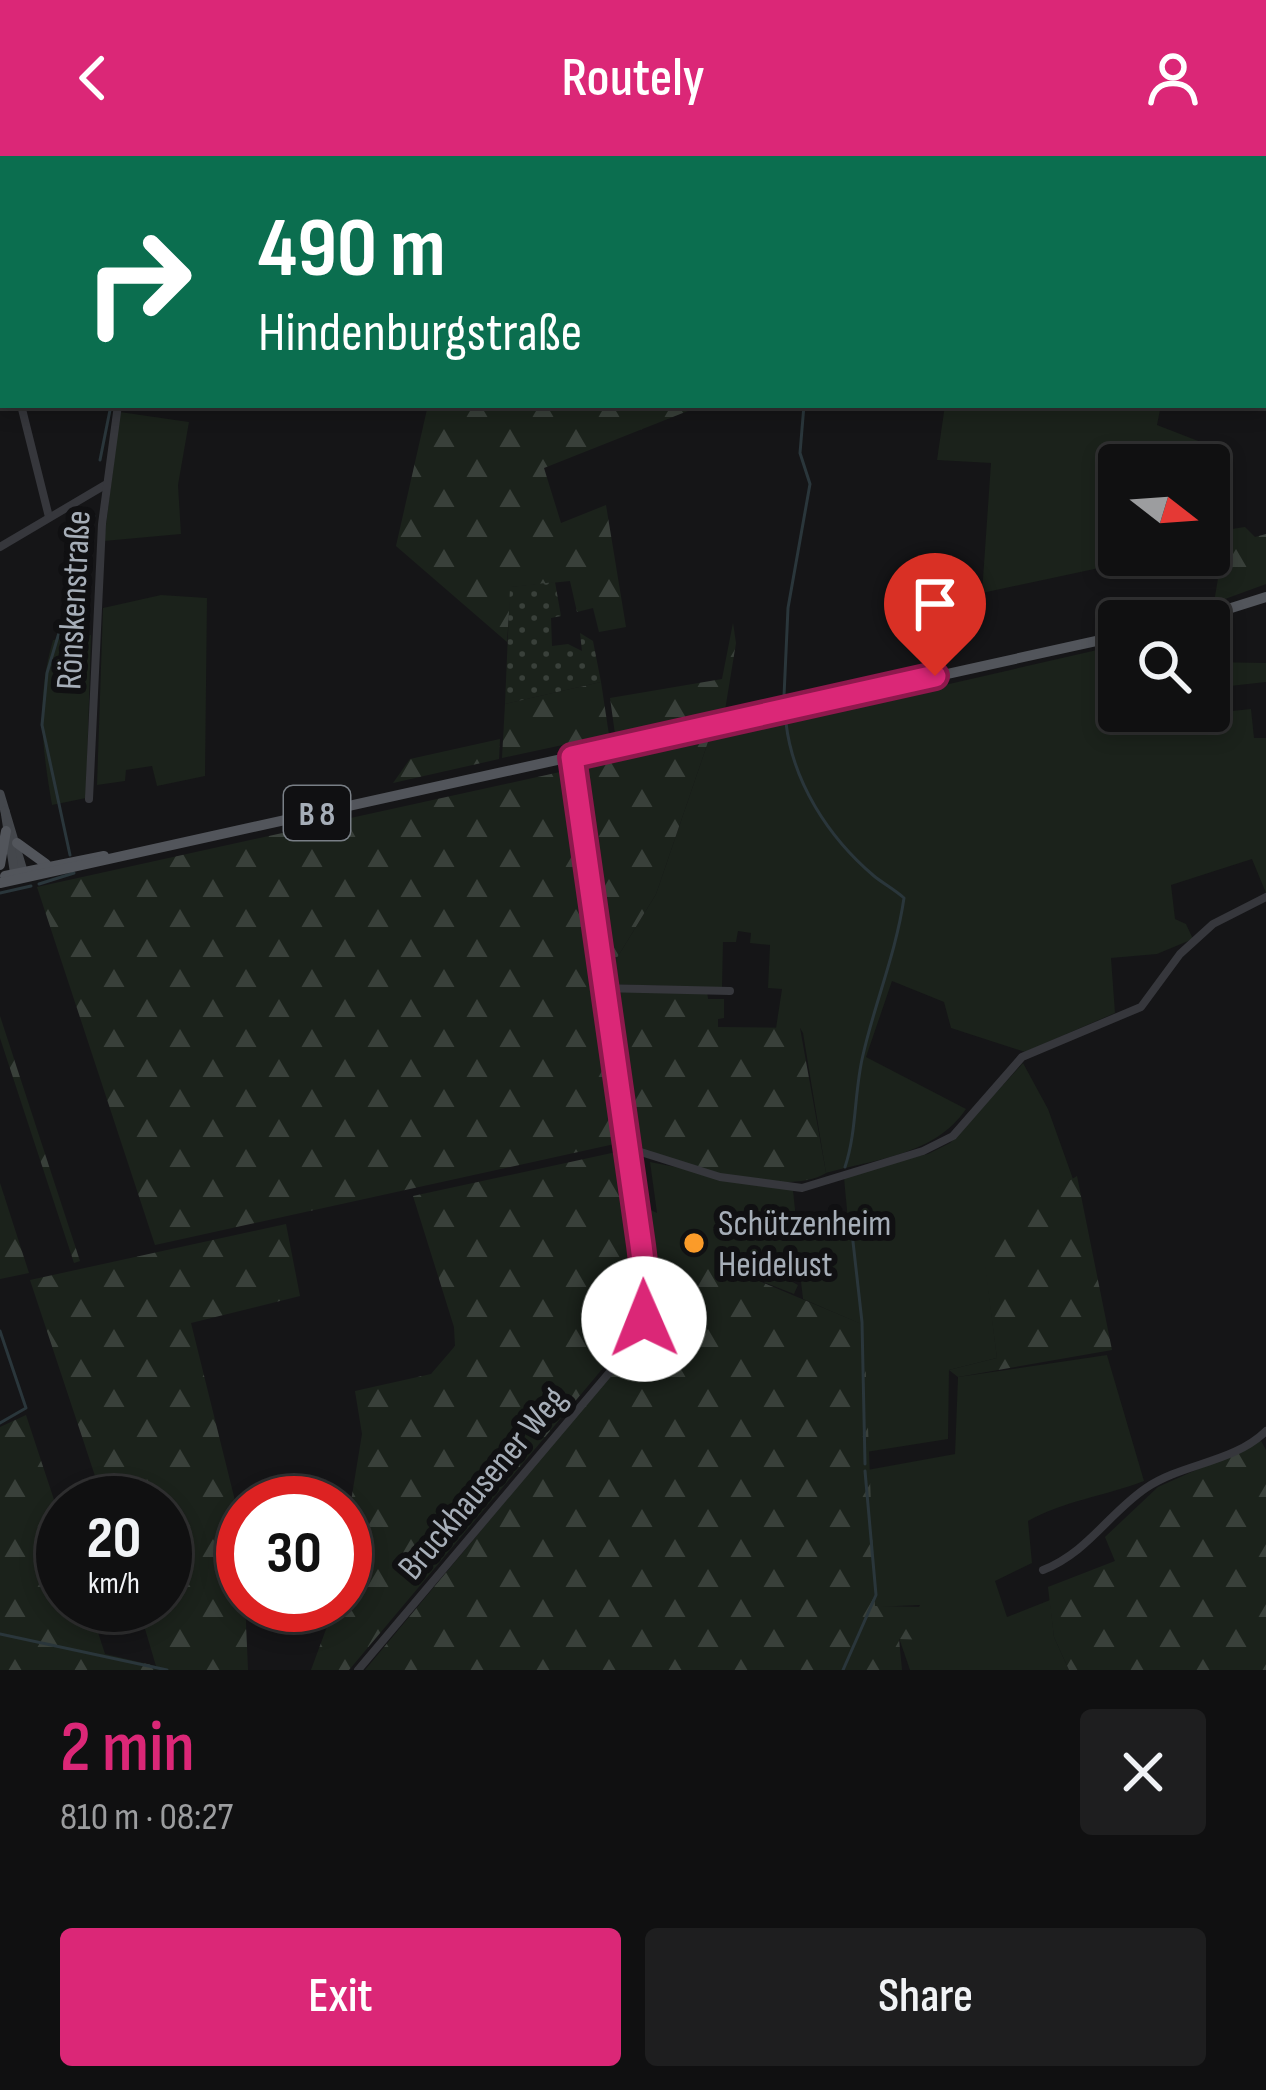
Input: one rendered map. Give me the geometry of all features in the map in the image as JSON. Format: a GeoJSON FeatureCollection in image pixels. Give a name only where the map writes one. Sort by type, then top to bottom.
{"type":"FeatureCollection","features":[{"type":"Feature","properties":{"kind":"main road"},"geometry":{"type":"LineString","coordinates":[[1230,608],[1266,597]]}},
{"type":"Feature","properties":{"kind":"main road","name":"B 8"},"geometry":{"type":"LineString","coordinates":[[0,880],[1098,641]]}},
{"type":"Feature","properties":{"kind":"main road"},"geometry":{"type":"LineString","coordinates":[[0,865],[6,831]]}},
{"type":"Feature","properties":{"kind":"main road"},"geometry":{"type":"LineString","coordinates":[[16,843],[32,859],[56,865]]}},
{"type":"Feature","properties":{"kind":"main road","name":"B 8"},"geometry":{"type":"LineString","coordinates":[[20,876],[131,853]]}},
{"type":"Feature","properties":{"kind":"street"},"geometry":{"type":"LineString","coordinates":[[22,408],[49,517]]}},
{"type":"Feature","properties":{"kind":"street","name":"Rönskenstraße"},"geometry":{"type":"LineString","coordinates":[[89,799],[106,484],[118,408]]}},
{"type":"Feature","properties":{"kind":"street"},"geometry":{"type":"LineString","coordinates":[[0,548],[106,484]]}},
{"type":"Feature","properties":{"kind":"street","name":"Bruckhausener Weg"},"geometry":{"type":"LineString","coordinates":[[358,1670],[636,1341],[648,1303],[572,757]]}},
{"type":"Feature","properties":{"kind":"street"},"geometry":{"type":"LineString","coordinates":[[0,794],[16,843],[20,876]]}},
{"type":"Feature","properties":{"kind":"street"},"geometry":{"type":"LineString","coordinates":[[5,811],[20,876]]}},
{"type":"Feature","properties":{"kind":"street"},"geometry":{"type":"LineString","coordinates":[[625,1147],[720,1177],[802,1188],[923,1151],[953,1136],[1022,1057],[1141,1006],[1180,954],[1213,924],[1266,897]]}},
{"type":"Feature","properties":{"kind":"street"},"geometry":{"type":"LineString","coordinates":[[601,988],[730,991]]}},
{"type":"Feature","properties":{"kind":"street"},"geometry":{"type":"LineString","coordinates":[[1043,1570],[1072,1558],[1149,1485],[1223,1457],[1266,1431]]}},
{"type":"Feature","properties":{"kind":"green space"},"geometry":{"type":"Polygon","coordinates":[[[427,408],[695,408],[544,468],[561,523],[606,505],[626,627],[599,632],[593,608],[577,612],[570,581],[511,587],[507,642],[396,546],[427,408]]]}},
{"type":"Feature","properties":{"kind":"green space"},"geometry":{"type":"Polygon","coordinates":[[[945,408],[1160,408],[1157,425],[1206,444],[1098,444],[1098,568],[982,593],[991,463],[937,460],[945,408]]]}},
{"type":"Feature","properties":{"kind":"green space"},"geometry":{"type":"Polygon","coordinates":[[[120,412],[189,422],[178,485],[181,534],[104,541],[120,412]]]}},
{"type":"Feature","properties":{"kind":"green space"},"geometry":{"type":"Polygon","coordinates":[[[1245,527],[1255,537],[1266,534],[1266,584],[1214,600],[1218,576],[1230,576],[1230,529],[1245,527]]]}},
{"type":"Feature","properties":{"kind":"green space"},"geometry":{"type":"Polygon","coordinates":[[[555,582],[561,616],[551,618],[552,646],[568,644],[582,651],[580,633],[593,641],[601,682],[505,704],[510,587],[555,582]]]}},
{"type":"Feature","properties":{"kind":"green space"},"geometry":{"type":"Polygon","coordinates":[[[161,595],[207,598],[205,776],[157,786],[152,766],[126,770],[125,781],[97,785],[103,608],[161,595]]]}},
{"type":"Feature","properties":{"kind":"green space"},"geometry":{"type":"Polygon","coordinates":[[[733,623],[736,643],[725,710],[615,734],[610,698],[722,679],[733,623]]]}},
{"type":"Feature","properties":{"kind":"green space"},"geometry":{"type":"Polygon","coordinates":[[[91,635],[86,798],[52,805],[42,722],[48,661],[53,640],[91,635]]]}},
{"type":"Feature","properties":{"kind":"green space"},"geometry":{"type":"Polygon","coordinates":[[[1098,650],[1098,732],[1230,732],[1230,686],[1232,711],[1251,709],[1254,738],[1266,738],[1266,893],[1252,859],[1171,885],[1175,919],[1186,924],[1193,939],[1157,954],[1111,958],[1115,1013],[1025,1052],[951,1028],[944,1002],[892,981],[866,1057],[966,1109],[921,1146],[826,1173],[803,1033],[800,1028],[776,1028],[782,989],[768,988],[770,945],[750,943],[751,933],[738,931],[736,942],[723,942],[722,988],[608,984],[607,974],[656,894],[709,739],[1098,650]]]}},
{"type":"Feature","properties":{"kind":"green space"},"geometry":{"type":"Polygon","coordinates":[[[1230,662],[1266,663],[1266,682],[1230,686],[1230,662]]]}},
{"type":"Feature","properties":{"kind":"green space"},"geometry":{"type":"Polygon","coordinates":[[[601,682],[609,735],[502,758],[505,704],[601,682]]]}},
{"type":"Feature","properties":{"kind":"green space"},"geometry":{"type":"Polygon","coordinates":[[[500,739],[499,759],[393,783],[410,759],[500,739]]]}},
{"type":"Feature","properties":{"kind":"green space"},"geometry":{"type":"Polygon","coordinates":[[[709,739],[656,894],[607,974],[610,986],[603,985],[576,768],[709,739]]]}},
{"type":"Feature","properties":{"kind":"green space"},"geometry":{"type":"Polygon","coordinates":[[[569,770],[619,1143],[155,1245],[37,887],[569,770]]]}},
{"type":"Feature","properties":{"kind":"green space"},"geometry":{"type":"Polygon","coordinates":[[[611,990],[707,991],[708,999],[724,999],[724,1018],[718,1019],[718,1027],[800,1028],[826,1173],[809,1180],[762,1181],[710,1172],[645,1151],[626,1124],[604,999],[611,990]]]}},
{"type":"Feature","properties":{"kind":"green space"},"geometry":{"type":"Polygon","coordinates":[[[0,1016],[80,1261],[74,1263],[0,1038],[0,1016]]]}},
{"type":"Feature","properties":{"kind":"green space"},"geometry":{"type":"Polygon","coordinates":[[[1023,1063],[1048,1109],[1073,1179],[982,1237],[997,1358],[949,1370],[948,1439],[866,1452],[863,1325],[803,1299],[800,1273],[756,1253],[757,1263],[798,1285],[794,1294],[709,1261],[684,1295],[645,1234],[640,1205],[657,1213],[650,1162],[793,1190],[797,1229],[848,1221],[844,1178],[848,1172],[928,1154],[950,1143],[1023,1063]]]}},
{"type":"Feature","properties":{"kind":"green space"},"geometry":{"type":"Polygon","coordinates":[[[621,1151],[642,1304],[635,1330],[349,1670],[311,1670],[325,1632],[372,1632],[372,1476],[355,1476],[362,1434],[355,1391],[431,1374],[455,1346],[454,1327],[413,1196],[621,1151]]]}},
{"type":"Feature","properties":{"kind":"green space"},"geometry":{"type":"Polygon","coordinates":[[[1077,1176],[1112,1350],[958,1377],[949,1370],[997,1358],[981,1236],[1077,1176]]]}},
{"type":"Feature","properties":{"kind":"green space"},"geometry":{"type":"Polygon","coordinates":[[[0,1183],[29,1273],[0,1279],[0,1183]]]}},
{"type":"Feature","properties":{"kind":"green space"},"geometry":{"type":"Polygon","coordinates":[[[286,1224],[300,1296],[191,1323],[229,1476],[216,1476],[216,1632],[246,1632],[248,1670],[0,1670],[0,1427],[26,1415],[46,1476],[36,1476],[36,1632],[98,1632],[105,1654],[156,1666],[146,1632],[192,1632],[192,1476],[95,1476],[30,1280],[286,1224]]]}},
{"type":"Feature","properties":{"kind":"green space"},"geometry":{"type":"Polygon","coordinates":[[[645,1234],[684,1294],[709,1260],[864,1325],[875,1606],[923,1607],[927,1640],[899,1639],[902,1670],[365,1670],[657,1319],[645,1234]]]}},
{"type":"Feature","properties":{"kind":"green space"},"geometry":{"type":"Polygon","coordinates":[[[1107,1355],[1144,1481],[1028,1521],[1032,1563],[995,1581],[1007,1617],[1050,1600],[1054,1637],[1069,1670],[910,1670],[899,1638],[920,1605],[875,1607],[867,1470],[955,1454],[958,1377],[1107,1355]]]}},
{"type":"Feature","properties":{"kind":"green space"},"geometry":{"type":"Polygon","coordinates":[[[1261,1441],[1266,1450],[1266,1670],[1069,1670],[1054,1637],[1048,1587],[1115,1561],[1105,1537],[1158,1487],[1261,1441]]]}},
{"type":"Feature","properties":{"kind":"waterway"},"geometry":{"type":"LineString","coordinates":[[100,460],[110,408]]}},
{"type":"Feature","properties":{"kind":"waterway"},"geometry":{"type":"LineString","coordinates":[[784,696],[788,608],[810,484],[800,453],[804,408]]}},
{"type":"Feature","properties":{"kind":"waterway"},"geometry":{"type":"LineString","coordinates":[[70,855],[42,725],[47,673],[94,516]]}},
{"type":"Feature","properties":{"kind":"waterway"},"geometry":{"type":"LineString","coordinates":[[786,723],[796,766],[815,807],[857,861],[904,898],[863,1055],[845,1167]]}},
{"type":"Feature","properties":{"kind":"waterway"},"geometry":{"type":"LineString","coordinates":[[39,884],[74,873]]}},
{"type":"Feature","properties":{"kind":"waterway"},"geometry":{"type":"LineString","coordinates":[[0,893],[31,886]]}},
{"type":"Feature","properties":{"kind":"waterway"},"geometry":{"type":"LineString","coordinates":[[850,1215],[862,1322],[865,1464]]}},
{"type":"Feature","properties":{"kind":"waterway"},"geometry":{"type":"LineString","coordinates":[[0,1331],[26,1408],[0,1423]]}},
{"type":"Feature","properties":{"kind":"waterway"},"geometry":{"type":"LineString","coordinates":[[843,1670],[876,1595],[865,1471]]}},
{"type":"Feature","properties":{"kind":"waterway"},"geometry":{"type":"LineString","coordinates":[[0,1634],[167,1670]]}},
{"type":"Feature","properties":{"kind":"place","name":"Schützenheim Heidelust"},"geometry":{"type":"Point","coordinates":[694,1243]}},
{"type":"Feature","properties":{"kind":"route"},"geometry":{"type":"LineString","coordinates":[[644,1319],[648,1303],[641,1245],[601,988],[572,757],[935,676]]}}]}
